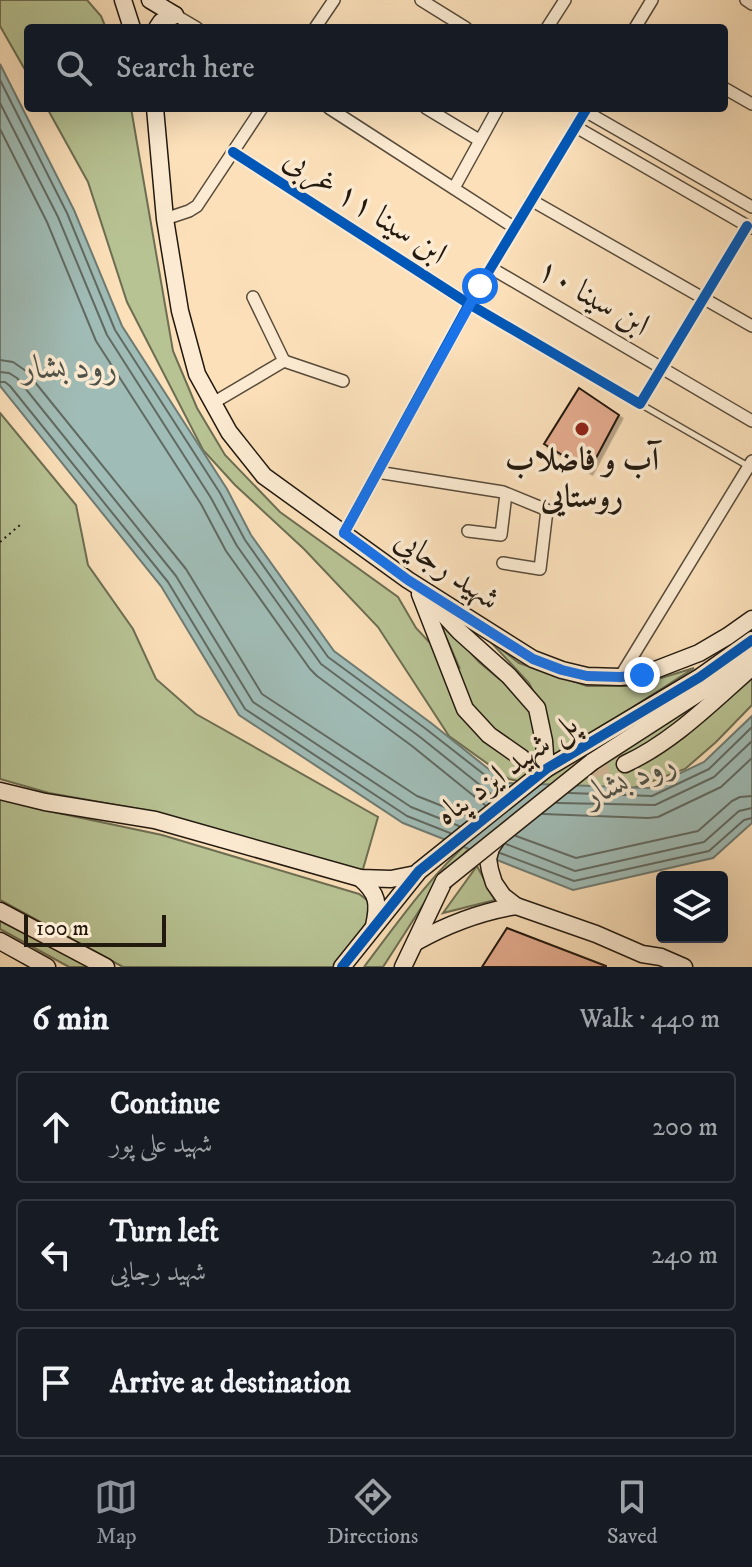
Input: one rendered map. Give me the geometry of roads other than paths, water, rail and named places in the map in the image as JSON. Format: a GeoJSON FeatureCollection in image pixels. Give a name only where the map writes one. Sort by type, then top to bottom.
{"type":"FeatureCollection","features":[{"type":"Feature","properties":{"kind":"street"},"geometry":{"type":"LineString","coordinates":[[123,0],[131,24]]}},
{"type":"Feature","properties":{"kind":"street"},"geometry":{"type":"LineString","coordinates":[[150,0],[190,24]]}},
{"type":"Feature","properties":{"kind":"street"},"geometry":{"type":"LineString","coordinates":[[318,24],[334,0]]}},
{"type":"Feature","properties":{"kind":"street"},"geometry":{"type":"LineString","coordinates":[[421,0],[460,24]]}},
{"type":"Feature","properties":{"kind":"street"},"geometry":{"type":"LineString","coordinates":[[550,24],[565,0]]}},
{"type":"Feature","properties":{"kind":"street"},"geometry":{"type":"LineString","coordinates":[[637,24],[652,0]]}},
{"type":"Feature","properties":{"kind":"street"},"geometry":{"type":"LineString","coordinates":[[746,0],[752,4]]}},
{"type":"Feature","properties":{"kind":"street"},"geometry":{"type":"LineString","coordinates":[[160,24],[175,15]]}},
{"type":"Feature","properties":{"kind":"street"},"geometry":{"type":"LineString","coordinates":[[728,90],[752,104]]}},
{"type":"Feature","properties":{"kind":"street","name":"شهید رجایی"},"geometry":{"type":"LineString","coordinates":[[155,112],[165,219],[180,311],[197,374],[229,432],[264,476],[416,585],[533,659],[562,670],[587,676],[642,675],[699,653],[752,619]]}},
{"type":"Feature","properties":{"kind":"street"},"geometry":{"type":"LineString","coordinates":[[165,219],[197,206],[259,112]]}},
{"type":"Feature","properties":{"kind":"street"},"geometry":{"type":"LineString","coordinates":[[335,112],[515,228]]}},
{"type":"Feature","properties":{"kind":"street"},"geometry":{"type":"LineString","coordinates":[[433,112],[479,140]]}},
{"type":"Feature","properties":{"kind":"street"},"geometry":{"type":"LineString","coordinates":[[454,188],[496,112]]}},
{"type":"Feature","properties":{"kind":"street"},"geometry":{"type":"LineString","coordinates":[[344,533],[469,304],[584,112]]}},
{"type":"Feature","properties":{"kind":"street"},"geometry":{"type":"LineString","coordinates":[[591,112],[752,207]]}},
{"type":"Feature","properties":{"kind":"street"},"geometry":{"type":"LineString","coordinates":[[576,127],[749,227],[640,404]]}},
{"type":"Feature","properties":{"kind":"street","name":"ابن سینا ۱۱ غربی"},"geometry":{"type":"LineString","coordinates":[[233,152],[469,304],[640,404]]}},
{"type":"Feature","properties":{"kind":"street"},"geometry":{"type":"LineString","coordinates":[[531,200],[752,326]]}},
{"type":"Feature","properties":{"kind":"street","name":"ابن سینا ۱۰"},"geometry":{"type":"LineString","coordinates":[[491,268],[752,421]]}},
{"type":"Feature","properties":{"kind":"street"},"geometry":{"type":"LineString","coordinates":[[253,297],[284,361],[343,381]]}},
{"type":"Feature","properties":{"kind":"street"},"geometry":{"type":"LineString","coordinates":[[213,403],[284,361]]}},
{"type":"Feature","properties":{"kind":"street"},"geometry":{"type":"LineString","coordinates":[[620,677],[751,465]]}},
{"type":"Feature","properties":{"kind":"street"},"geometry":{"type":"LineString","coordinates":[[377,472],[506,494],[547,510],[540,569],[503,563]]}},
{"type":"Feature","properties":{"kind":"street"},"geometry":{"type":"LineString","coordinates":[[468,531],[501,535],[506,494]]}},
{"type":"Feature","properties":{"kind":"street"},"geometry":{"type":"LineString","coordinates":[[416,585],[465,709],[489,735],[522,758]]}},
{"type":"Feature","properties":{"kind":"street"},"geometry":{"type":"LineString","coordinates":[[416,585],[537,708],[544,741],[543,772]]}},
{"type":"Feature","properties":{"kind":"street","name":"پل شهید ایزد پناه"},"geometry":{"type":"LineString","coordinates":[[342,967],[417,872],[543,772],[700,677],[752,640]]}},
{"type":"Feature","properties":{"kind":"street","name":"پل شهید ایزد پناه"},"geometry":{"type":"LineString","coordinates":[[416,942],[444,881],[592,762],[752,655]]}},
{"type":"Feature","properties":{"kind":"street"},"geometry":{"type":"LineString","coordinates":[[625,764],[647,754],[674,735],[752,667]]}},
{"type":"Feature","properties":{"kind":"street"},"geometry":{"type":"LineString","coordinates":[[0,791],[45,802],[155,820],[360,878],[391,879],[417,872]]}},
{"type":"Feature","properties":{"kind":"street"},"geometry":{"type":"LineString","coordinates":[[497,839],[488,859],[494,883],[503,896],[516,906],[642,954],[659,967]]}},
{"type":"Feature","properties":{"kind":"street"},"geometry":{"type":"LineString","coordinates":[[360,878],[372,889],[377,899],[374,926]]}},
{"type":"Feature","properties":{"kind":"street"},"geometry":{"type":"LineString","coordinates":[[403,967],[416,942],[471,916],[516,906]]}},
{"type":"Feature","properties":{"kind":"street"},"geometry":{"type":"LineString","coordinates":[[0,911],[106,967]]}},
{"type":"Feature","properties":{"kind":"street"},"geometry":{"type":"LineString","coordinates":[[0,941],[47,967]]}},
{"type":"Feature","properties":{"kind":"street"},"geometry":{"type":"LineString","coordinates":[[642,954],[661,957],[684,967]]}},
{"type":"Feature","properties":{"kind":"lane"},"geometry":{"type":"LineString","coordinates":[[640,404],[751,465]]}},
{"type":"Feature","properties":{"kind":"water","name":"رود بشار"},"geometry":{"type":"Polygon","coordinates":[[[0,64],[74,210],[122,326],[227,489],[251,535],[334,651],[506,783],[649,788],[704,762],[752,716],[752,823],[713,858],[573,890],[403,823],[239,715],[161,586],[0,386],[0,64]]]}},
{"type":"Feature","properties":{"kind":"tunnel"},"geometry":{"type":"LineString","coordinates":[[522,758],[593,770],[625,764]]}},
{"type":"Feature","properties":{"kind":"place","name":"آب و فاضلاب روستایی"},"geometry":{"type":"Point","coordinates":[582,429]}}]}
